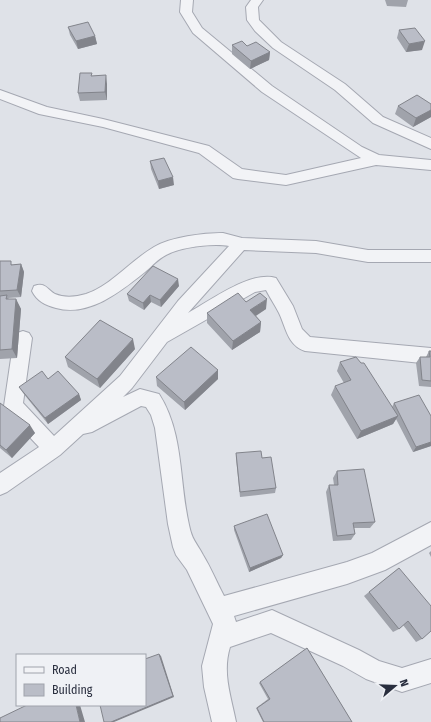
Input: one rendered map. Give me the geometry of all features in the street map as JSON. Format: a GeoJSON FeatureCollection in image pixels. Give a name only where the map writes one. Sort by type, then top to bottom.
{"type":"FeatureCollection","features":[{"type":"Feature","properties":{"kind":"street"},"geometry":{"type":"LineString","coordinates":[[187,0],[186,12],[197,30],[267,88],[357,150],[376,160]]}},
{"type":"Feature","properties":{"kind":"street"},"geometry":{"type":"LineString","coordinates":[[257,0],[252,7],[253,20],[259,28],[277,44],[340,87],[378,120],[431,144]]}},
{"type":"Feature","properties":{"kind":"street"},"geometry":{"type":"LineString","coordinates":[[0,94],[44,111],[103,123],[204,148],[238,174],[286,180],[376,160],[431,164]]}},
{"type":"Feature","properties":{"kind":"street"},"geometry":{"type":"LineString","coordinates":[[40,291],[51,300],[67,304],[82,302],[97,297],[122,281],[161,251],[196,241],[220,238],[232,239],[240,244],[316,248],[368,256],[431,256]]}},
{"type":"Feature","properties":{"kind":"street"},"geometry":{"type":"LineString","coordinates":[[0,484],[53,449],[126,382],[184,306],[240,244]]}},
{"type":"Feature","properties":{"kind":"street"},"geometry":{"type":"LineString","coordinates":[[158,339],[251,286],[270,284],[287,311],[295,333],[305,344],[431,356]]}},
{"type":"Feature","properties":{"kind":"street"},"geometry":{"type":"LineString","coordinates":[[23,338],[13,406],[53,449]]}},
{"type":"Feature","properties":{"kind":"street"},"geometry":{"type":"LineString","coordinates":[[69,433],[140,398],[152,400],[159,411],[165,428],[178,524],[184,547],[195,562],[225,623],[214,666],[215,683],[222,705],[224,722]]}},
{"type":"Feature","properties":{"kind":"street"},"geometry":{"type":"LineString","coordinates":[[219,609],[347,573],[377,562],[431,533]]}},
{"type":"Feature","properties":{"kind":"street"},"geometry":{"type":"LineString","coordinates":[[222,638],[272,621],[351,658],[374,671],[402,680],[431,671]]}},
{"type":"Feature","properties":{"kind":"building"},"geometry":{"type":"Polygon","coordinates":[[[88,22],[95,36],[76,41],[68,27],[88,22]]]}},
{"type":"Feature","properties":{"kind":"building"},"geometry":{"type":"Polygon","coordinates":[[[415,28],[425,41],[409,44],[399,30],[415,28]]]}},
{"type":"Feature","properties":{"kind":"building"},"geometry":{"type":"Polygon","coordinates":[[[242,41],[247,46],[256,42],[270,52],[251,61],[232,45],[242,41]]]}},
{"type":"Feature","properties":{"kind":"building"},"geometry":{"type":"Polygon","coordinates":[[[80,73],[92,73],[91,76],[106,75],[105,92],[78,93],[80,73]]]}},
{"type":"Feature","properties":{"kind":"building"},"geometry":{"type":"Polygon","coordinates":[[[417,95],[431,104],[431,110],[416,118],[398,106],[417,95]]]}},
{"type":"Feature","properties":{"kind":"building"},"geometry":{"type":"Polygon","coordinates":[[[164,158],[173,177],[158,181],[150,161],[164,158]]]}},
{"type":"Feature","properties":{"kind":"building"},"geometry":{"type":"Polygon","coordinates":[[[0,261],[11,261],[11,265],[21,264],[17,290],[0,291],[0,261]]]}},
{"type":"Feature","properties":{"kind":"building"},"geometry":{"type":"Polygon","coordinates":[[[153,266],[178,279],[160,300],[150,295],[143,303],[127,294],[153,266]]]}},
{"type":"Feature","properties":{"kind":"building"},"geometry":{"type":"Polygon","coordinates":[[[238,293],[246,302],[260,293],[267,299],[250,310],[261,322],[233,341],[207,313],[238,293]]]}},
{"type":"Feature","properties":{"kind":"building"},"geometry":{"type":"Polygon","coordinates":[[[7,295],[6,299],[16,299],[12,349],[0,350],[0,296],[7,295]]]}},
{"type":"Feature","properties":{"kind":"building"},"geometry":{"type":"Polygon","coordinates":[[[100,320],[133,339],[97,379],[65,357],[100,320]]]}},
{"type":"Feature","properties":{"kind":"building"},"geometry":{"type":"Polygon","coordinates":[[[191,347],[218,370],[184,402],[156,377],[191,347]]]}},
{"type":"Feature","properties":{"kind":"building"},"geometry":{"type":"Polygon","coordinates":[[[429,351],[431,351],[431,381],[422,380],[420,357],[430,357],[429,351]]]}},
{"type":"Feature","properties":{"kind":"building"},"geometry":{"type":"Polygon","coordinates":[[[356,357],[361,363],[364,363],[398,416],[361,431],[335,386],[351,380],[340,362],[356,357]]]}},
{"type":"Feature","properties":{"kind":"building"},"geometry":{"type":"Polygon","coordinates":[[[42,371],[48,379],[58,371],[79,394],[45,418],[19,387],[42,371]]]}},
{"type":"Feature","properties":{"kind":"building"},"geometry":{"type":"Polygon","coordinates":[[[419,395],[431,416],[431,442],[416,447],[394,403],[419,395]]]}},
{"type":"Feature","properties":{"kind":"building"},"geometry":{"type":"Polygon","coordinates":[[[0,403],[30,425],[6,450],[0,445],[0,403]]]}},
{"type":"Feature","properties":{"kind":"building"},"geometry":{"type":"Polygon","coordinates":[[[261,451],[262,458],[271,457],[276,488],[240,492],[236,453],[261,451]]]}},
{"type":"Feature","properties":{"kind":"building"},"geometry":{"type":"Polygon","coordinates":[[[364,469],[375,522],[353,523],[355,534],[337,536],[329,485],[338,485],[337,471],[364,469]]]}},
{"type":"Feature","properties":{"kind":"building"},"geometry":{"type":"Polygon","coordinates":[[[267,514],[283,555],[250,568],[234,526],[267,514]]]}},
{"type":"Feature","properties":{"kind":"building"},"geometry":{"type":"Polygon","coordinates":[[[399,568],[431,606],[431,631],[422,639],[408,621],[399,629],[369,592],[399,568]]]}},
{"type":"Feature","properties":{"kind":"building"},"geometry":{"type":"Polygon","coordinates":[[[307,648],[352,722],[264,722],[257,708],[270,699],[260,682],[307,648]]]}},
{"type":"Feature","properties":{"kind":"building"},"geometry":{"type":"Polygon","coordinates":[[[159,654],[173,696],[111,722],[104,722],[100,706],[146,706],[146,659],[159,654]]]}},
{"type":"Feature","properties":{"kind":"building"},"geometry":{"type":"Polygon","coordinates":[[[25,706],[76,706],[80,722],[0,722],[0,718],[25,706]]]}}]}
